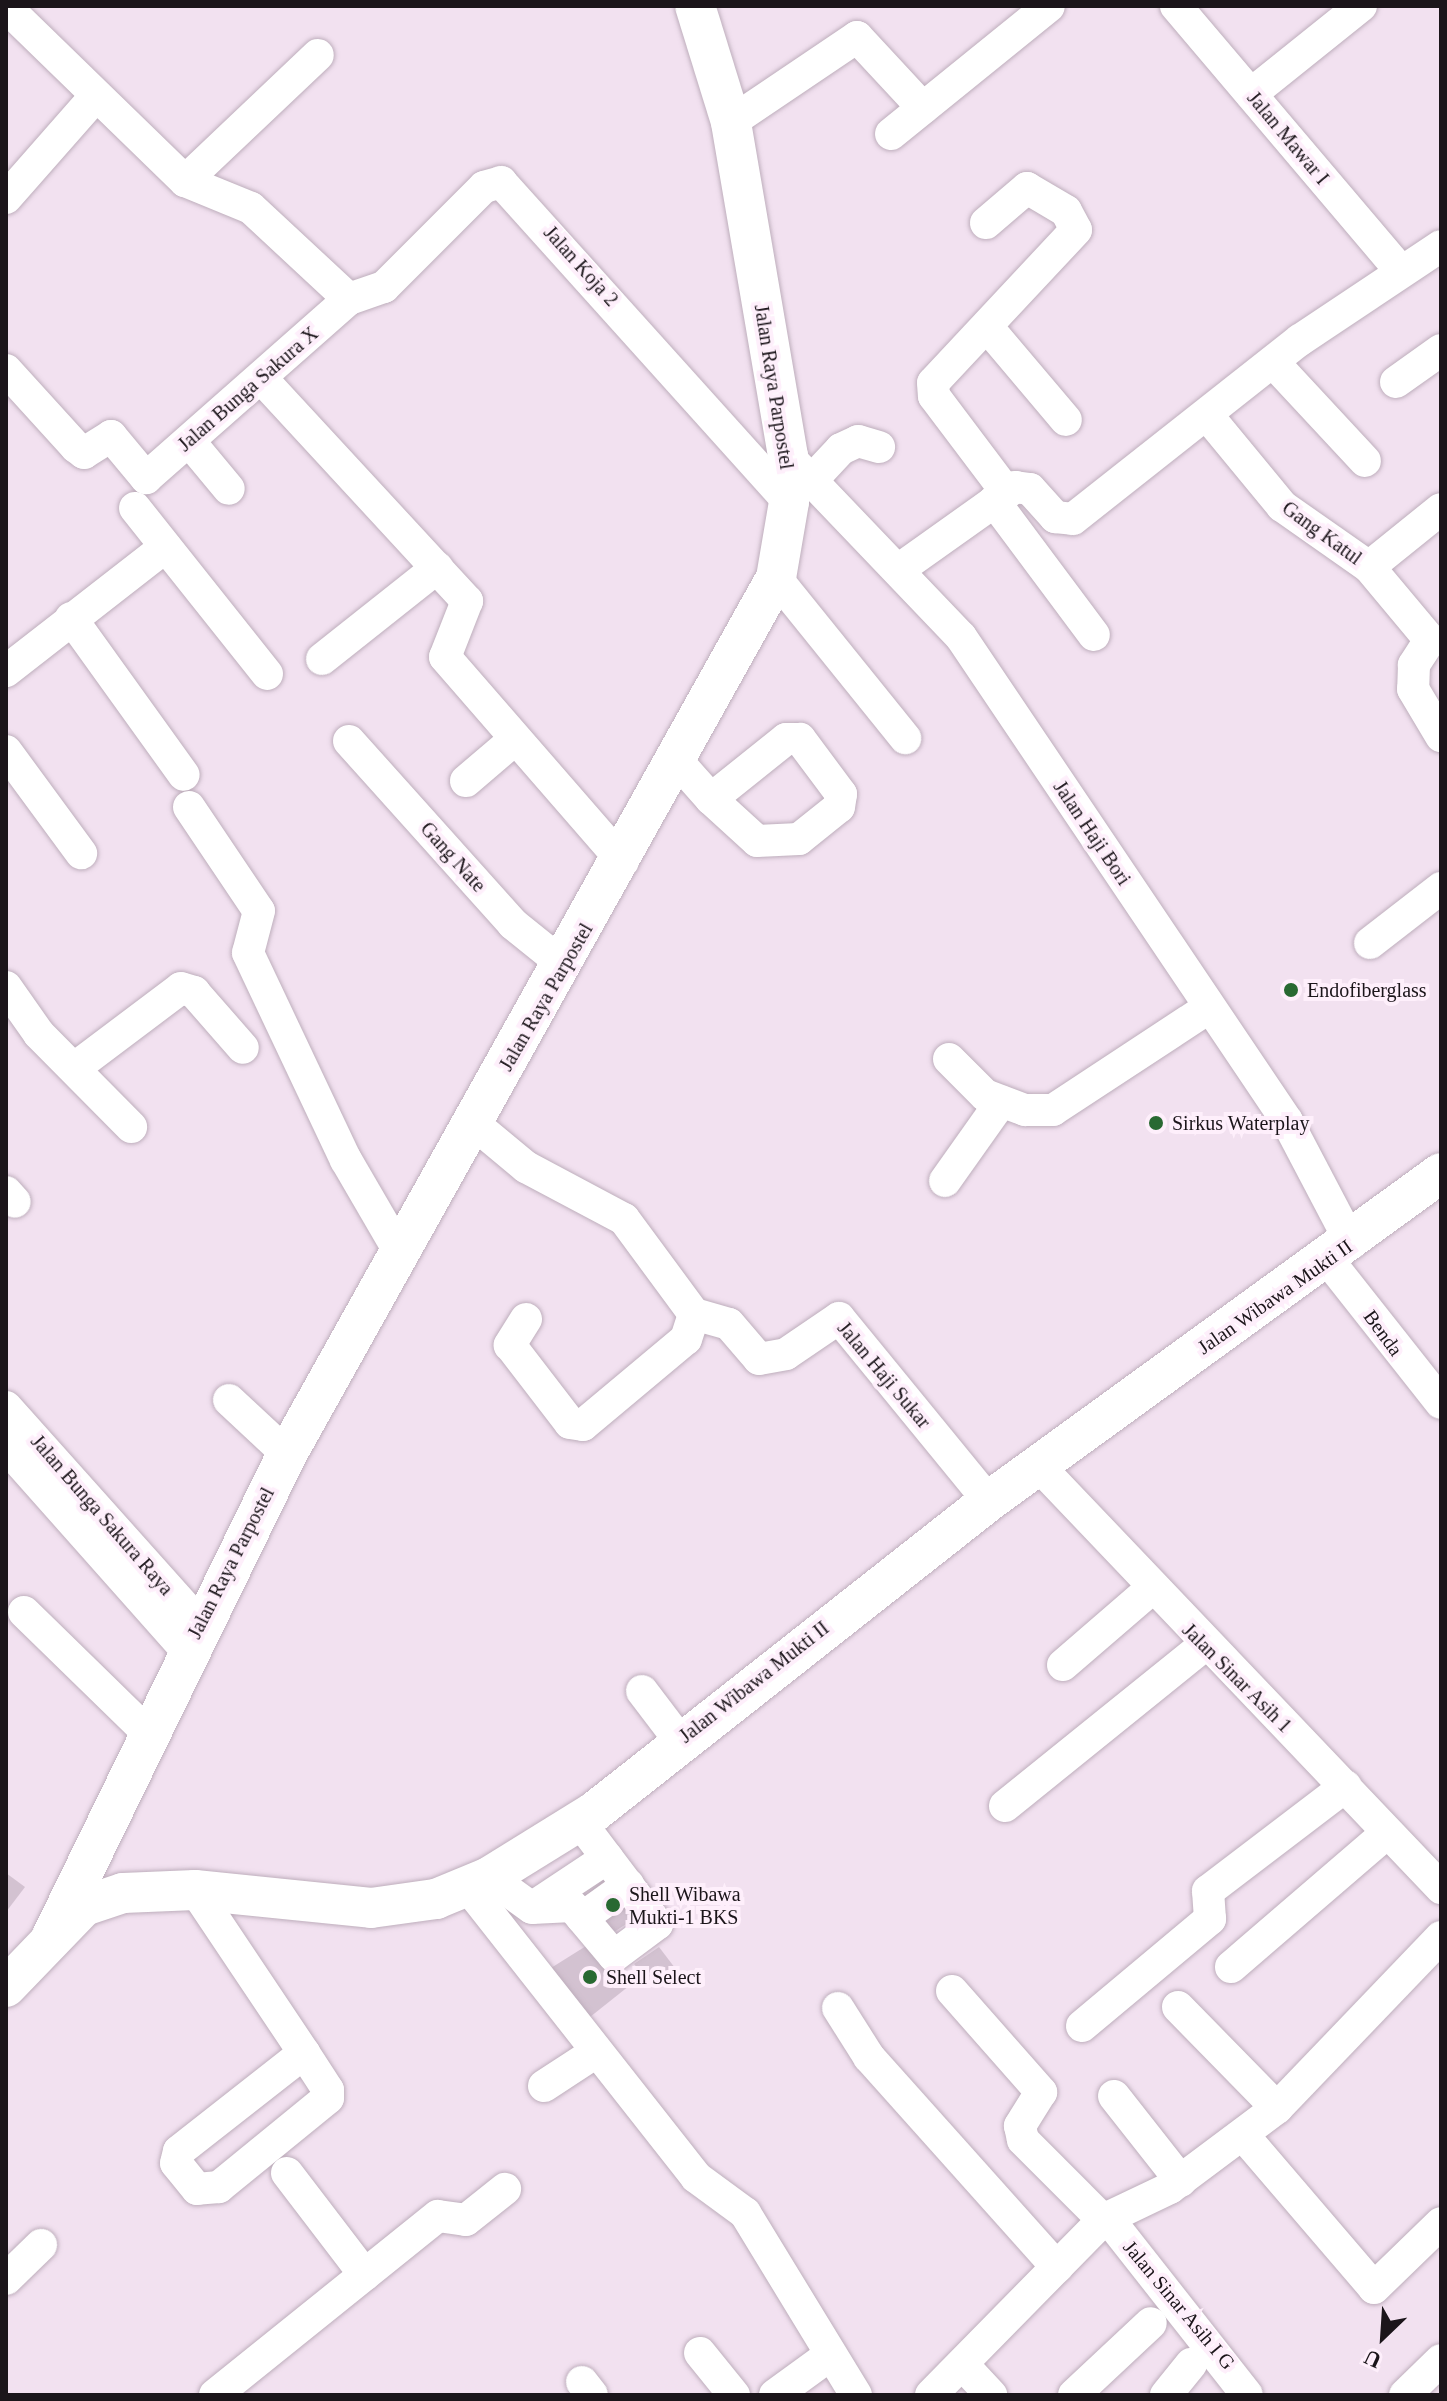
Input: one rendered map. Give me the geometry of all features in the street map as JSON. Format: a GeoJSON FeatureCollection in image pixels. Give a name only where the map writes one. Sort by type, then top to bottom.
{"type":"FeatureCollection","features":[{"type":"Feature","properties":{"kind":"main road","name":"Jalan Raya Parpostel"},"geometry":{"type":"LineString","coordinates":[[52,1936],[192,1636],[287,1454],[399,1251],[679,763],[776,578],[796,479],[731,122],[695,6]]}},
{"type":"Feature","properties":{"kind":"main road","name":"Jalan Wibawa Mukti II"},"geometry":{"type":"LineString","coordinates":[[6,1987],[52,1936],[97,1902],[195,1890],[371,1908],[478,1882],[580,1822],[1037,1464],[1340,1252],[1441,1173]]}},
{"type":"Feature","properties":{"kind":"street"},"geometry":{"type":"LineString","coordinates":[[891,134],[1049,6]]}},
{"type":"Feature","properties":{"kind":"street","name":"Jalan Mawar I"},"geometry":{"type":"LineString","coordinates":[[1176,6],[1400,270]]}},
{"type":"Feature","properties":{"kind":"street"},"geometry":{"type":"LineString","coordinates":[[1251,94],[1361,6]]}},
{"type":"Feature","properties":{"kind":"street"},"geometry":{"type":"LineString","coordinates":[[6,7],[93,99],[185,181],[251,208],[349,299]]}},
{"type":"Feature","properties":{"kind":"street"},"geometry":{"type":"LineString","coordinates":[[731,122],[857,37],[923,108]]}},
{"type":"Feature","properties":{"kind":"street"},"geometry":{"type":"LineString","coordinates":[[185,181],[318,55]]}},
{"type":"Feature","properties":{"kind":"street"},"geometry":{"type":"LineString","coordinates":[[6,198],[93,99]]}},
{"type":"Feature","properties":{"kind":"street","name":"Jalan Koja 2"},"geometry":{"type":"LineString","coordinates":[[349,299],[384,287],[484,187],[501,182],[796,479]]}},
{"type":"Feature","properties":{"kind":"street"},"geometry":{"type":"LineString","coordinates":[[986,223],[1027,188],[1066,211],[1076,230],[933,389],[1094,635]]}},
{"type":"Feature","properties":{"kind":"street"},"geometry":{"type":"LineString","coordinates":[[901,568],[1001,497],[1023,485],[1055,517],[1073,519],[1273,362],[1400,270],[1441,246]]}},
{"type":"Feature","properties":{"kind":"street","name":"Jalan Bunga Sakura X"},"geometry":{"type":"LineString","coordinates":[[141,493],[189,441],[263,380],[349,299]]}},
{"type":"Feature","properties":{"kind":"street"},"geometry":{"type":"LineString","coordinates":[[989,329],[1066,420]]}},
{"type":"Feature","properties":{"kind":"street"},"geometry":{"type":"LineString","coordinates":[[1396,382],[1441,350]]}},
{"type":"Feature","properties":{"kind":"street"},"geometry":{"type":"LineString","coordinates":[[1273,362],[1365,461]]}},
{"type":"Feature","properties":{"kind":"street"},"geometry":{"type":"LineString","coordinates":[[6,370],[84,453],[111,436],[165,547],[267,674]]}},
{"type":"Feature","properties":{"kind":"street"},"geometry":{"type":"LineString","coordinates":[[263,380],[467,601],[445,657],[623,862]]}},
{"type":"Feature","properties":{"kind":"street","name":"Gang Katul"},"geometry":{"type":"LineString","coordinates":[[1207,415],[1282,506],[1369,567],[1430,640],[1414,665],[1413,689],[1441,736]]}},
{"type":"Feature","properties":{"kind":"street"},"geometry":{"type":"LineString","coordinates":[[189,441],[229,489]]}},
{"type":"Feature","properties":{"kind":"street"},"geometry":{"type":"LineString","coordinates":[[796,479],[858,441],[879,447]]}},
{"type":"Feature","properties":{"kind":"street","name":"Jalan Haji Bori"},"geometry":{"type":"LineString","coordinates":[[796,479],[901,568],[961,637],[1287,1121],[1340,1252]]}},
{"type":"Feature","properties":{"kind":"street"},"geometry":{"type":"LineString","coordinates":[[1369,567],[1441,509]]}},
{"type":"Feature","properties":{"kind":"street"},"geometry":{"type":"LineString","coordinates":[[6,671],[165,547]]}},
{"type":"Feature","properties":{"kind":"street"},"geometry":{"type":"LineString","coordinates":[[322,659],[437,568]]}},
{"type":"Feature","properties":{"kind":"street"},"geometry":{"type":"LineString","coordinates":[[776,578],[905,738]]}},
{"type":"Feature","properties":{"kind":"street"},"geometry":{"type":"LineString","coordinates":[[71,618],[184,775]]}},
{"type":"Feature","properties":{"kind":"street"},"geometry":{"type":"LineString","coordinates":[[466,781],[514,740]]}},
{"type":"Feature","properties":{"kind":"street","name":"Gang Nate"},"geometry":{"type":"LineString","coordinates":[[349,741],[513,924],[564,965]]}},
{"type":"Feature","properties":{"kind":"street"},"geometry":{"type":"LineString","coordinates":[[6,751],[81,853]]}},
{"type":"Feature","properties":{"kind":"street"},"geometry":{"type":"LineString","coordinates":[[679,763],[711,799]]}},
{"type":"Feature","properties":{"kind":"street"},"geometry":{"type":"LineString","coordinates":[[189,807],[255,903],[248,953],[346,1160],[399,1251]]}},
{"type":"Feature","properties":{"kind":"street"},"geometry":{"type":"LineString","coordinates":[[1370,943],[1441,888]]}},
{"type":"Feature","properties":{"kind":"street"},"geometry":{"type":"LineString","coordinates":[[6,987],[39,1034],[76,1067],[131,1127]]}},
{"type":"Feature","properties":{"kind":"street"},"geometry":{"type":"LineString","coordinates":[[76,1067],[181,988],[194,992],[243,1048]]}},
{"type":"Feature","properties":{"kind":"street"},"geometry":{"type":"LineString","coordinates":[[949,1059],[1001,1102],[1040,1112],[1068,1106],[1208,1008]]}},
{"type":"Feature","properties":{"kind":"street"},"geometry":{"type":"LineString","coordinates":[[6,1018],[39,1034]]}},
{"type":"Feature","properties":{"kind":"street"},"geometry":{"type":"LineString","coordinates":[[945,1181],[1001,1102]]}},
{"type":"Feature","properties":{"kind":"street"},"geometry":{"type":"LineString","coordinates":[[473,1123],[526,1167],[624,1219],[694,1314],[686,1339],[583,1425],[570,1423],[510,1345],[526,1319]]}},
{"type":"Feature","properties":{"kind":"street","name":"Benda"},"geometry":{"type":"LineString","coordinates":[[1340,1252],[1441,1403]]}},
{"type":"Feature","properties":{"kind":"street","name":"Jalan Haji Sukar"},"geometry":{"type":"LineString","coordinates":[[694,1314],[729,1324],[748,1352],[770,1360],[839,1318],[989,1501]]}},
{"type":"Feature","properties":{"kind":"street"},"geometry":{"type":"LineString","coordinates":[[229,1400],[287,1454]]}},
{"type":"Feature","properties":{"kind":"street","name":"Jalan Bunga Sakura Raya"},"geometry":{"type":"LineString","coordinates":[[6,1407],[47,1473],[192,1636]]}},
{"type":"Feature","properties":{"kind":"street","name":"Jalan Bunga Sakura Raya"},"geometry":{"type":"LineString","coordinates":[[6,1447],[47,1473]]}},
{"type":"Feature","properties":{"kind":"street","name":"Jalan Sinar Asih 1"},"geometry":{"type":"LineString","coordinates":[[1037,1464],[1203,1646],[1346,1786],[1441,1888]]}},
{"type":"Feature","properties":{"kind":"street"},"geometry":{"type":"LineString","coordinates":[[1063,1665],[1150,1590]]}},
{"type":"Feature","properties":{"kind":"street"},"geometry":{"type":"LineString","coordinates":[[24,1612],[147,1732]]}},
{"type":"Feature","properties":{"kind":"street"},"geometry":{"type":"LineString","coordinates":[[1005,1806],[1203,1646]]}},
{"type":"Feature","properties":{"kind":"street"},"geometry":{"type":"LineString","coordinates":[[642,1691],[680,1741]]}},
{"type":"Feature","properties":{"kind":"street"},"geometry":{"type":"LineString","coordinates":[[1082,2026],[1210,1919],[1208,1891],[1346,1786]]}},
{"type":"Feature","properties":{"kind":"street"},"geometry":{"type":"LineString","coordinates":[[478,1882],[532,1908],[572,1906],[614,1956],[657,1924],[580,1822]]}},
{"type":"Feature","properties":{"kind":"street"},"geometry":{"type":"LineString","coordinates":[[1231,1967],[1387,1833]]}},
{"type":"Feature","properties":{"kind":"street"},"geometry":{"type":"LineString","coordinates":[[532,1908],[607,1858]]}},
{"type":"Feature","properties":{"kind":"street"},"geometry":{"type":"LineString","coordinates":[[478,1882],[596,2052],[696,2177],[745,2213],[856,2395]]}},
{"type":"Feature","properties":{"kind":"street"},"geometry":{"type":"LineString","coordinates":[[582,1918],[628,1885]]}},
{"type":"Feature","properties":{"kind":"street"},"geometry":{"type":"LineString","coordinates":[[195,1890],[304,2053],[328,2090],[321,2110],[219,2187],[197,2189],[176,2163],[179,2151],[304,2053]]}},
{"type":"Feature","properties":{"kind":"street"},"geometry":{"type":"LineString","coordinates":[[931,2395],[964,2366],[1105,2218],[1181,2181],[1277,2108],[1441,1937]]}},
{"type":"Feature","properties":{"kind":"street","name":"Jalan Sinar Asih I G"},"geometry":{"type":"LineString","coordinates":[[952,1991],[1041,2092],[1020,2126],[1023,2140],[1105,2218],[1247,2395]]}},
{"type":"Feature","properties":{"kind":"street"},"geometry":{"type":"LineString","coordinates":[[1178,2007],[1277,2108]]}},
{"type":"Feature","properties":{"kind":"street"},"geometry":{"type":"LineString","coordinates":[[838,2008],[869,2057],[1057,2267]]}},
{"type":"Feature","properties":{"kind":"street"},"geometry":{"type":"LineString","coordinates":[[544,2086],[596,2052]]}},
{"type":"Feature","properties":{"kind":"street"},"geometry":{"type":"LineString","coordinates":[[1114,2096],[1181,2181]]}},
{"type":"Feature","properties":{"kind":"street"},"geometry":{"type":"LineString","coordinates":[[1243,2135],[1374,2288],[1441,2223]]}},
{"type":"Feature","properties":{"kind":"street"},"geometry":{"type":"LineString","coordinates":[[287,2173],[365,2275]]}},
{"type":"Feature","properties":{"kind":"street"},"geometry":{"type":"LineString","coordinates":[[215,2395],[442,2214],[466,2220],[505,2189]]}},
{"type":"Feature","properties":{"kind":"street"},"geometry":{"type":"LineString","coordinates":[[6,2279],[41,2245]]}},
{"type":"Feature","properties":{"kind":"street"},"geometry":{"type":"LineString","coordinates":[[1074,2395],[1151,2323]]}},
{"type":"Feature","properties":{"kind":"street"},"geometry":{"type":"LineString","coordinates":[[700,2353],[734,2395]]}},
{"type":"Feature","properties":{"kind":"street"},"geometry":{"type":"LineString","coordinates":[[775,2395],[830,2355]]}},
{"type":"Feature","properties":{"kind":"street"},"geometry":{"type":"LineString","coordinates":[[1405,2395],[1441,2360]]}},
{"type":"Feature","properties":{"kind":"street"},"geometry":{"type":"LineString","coordinates":[[1166,2395],[1191,2364]]}},
{"type":"Feature","properties":{"kind":"street"},"geometry":{"type":"LineString","coordinates":[[964,2366],[991,2395]]}},
{"type":"Feature","properties":{"kind":"building"},"geometry":{"type":"Polygon","coordinates":[[[6,1873],[25,1887],[6,1912],[6,1873]]]}},
{"type":"Feature","properties":{"kind":"building","name":"Shell Wibawa Mukti-1 BKS"},"geometry":{"type":"Polygon","coordinates":[[[610,1875],[640,1915],[614,1932],[585,1895],[610,1875]]]}},
{"type":"Feature","properties":{"kind":"building","name":"Shell Select"},"geometry":{"type":"Polygon","coordinates":[[[594,1941],[629,1986],[590,2017],[551,1968],[594,1941]]]}},
{"type":"Feature","properties":{"kind":"building"},"geometry":{"type":"Polygon","coordinates":[[[659,1947],[675,1968],[652,1985],[634,1964],[659,1947]]]}},
{"type":"Feature","properties":{"kind":"place","name":"Endofiberglass"},"geometry":{"type":"Point","coordinates":[1291,990]}},
{"type":"Feature","properties":{"kind":"place","name":"Sirkus Waterplay"},"geometry":{"type":"Point","coordinates":[1156,1123]}},
{"type":"Feature","properties":{"kind":"place","name":"Shell Wibawa Mukti-1 BKS"},"geometry":{"type":"Point","coordinates":[613,1905]}},
{"type":"Feature","properties":{"kind":"place","name":"Shell Select"},"geometry":{"type":"Point","coordinates":[590,1977]}}]}
